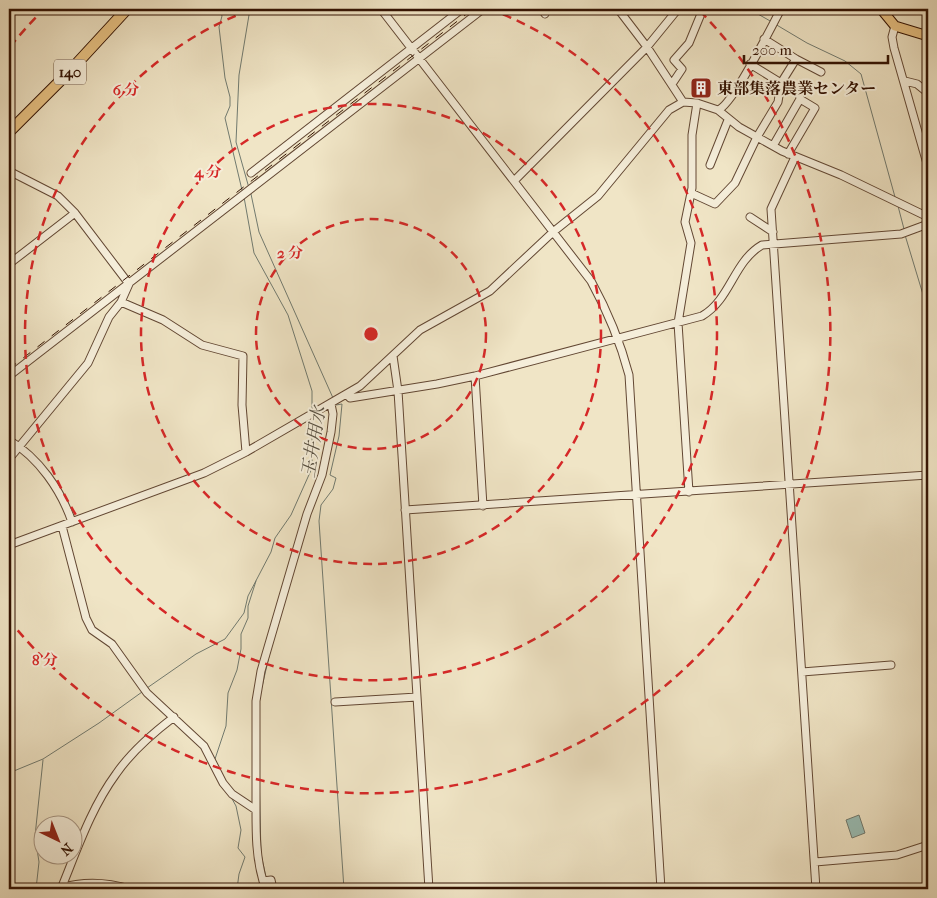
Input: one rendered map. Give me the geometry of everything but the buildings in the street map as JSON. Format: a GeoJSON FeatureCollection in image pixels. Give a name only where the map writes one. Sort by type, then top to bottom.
{"type":"FeatureCollection","features":[{"type":"Feature","properties":{"kind":"highway","name":"140"},"geometry":{"type":"LineString","coordinates":[[9,132],[121,11]]}},
{"type":"Feature","properties":{"kind":"highway","name":"140"},"geometry":{"type":"LineString","coordinates":[[9,123],[67,70]]}},
{"type":"Feature","properties":{"kind":"main road"},"geometry":{"type":"LineString","coordinates":[[881,9],[896,26],[928,36]]}},
{"type":"Feature","properties":{"kind":"street"},"geometry":{"type":"LineString","coordinates":[[381,9],[591,281],[610,316],[619,338],[628,375],[661,889]]}},
{"type":"Feature","properties":{"kind":"street"},"geometry":{"type":"LineString","coordinates":[[251,173],[462,9]]}},
{"type":"Feature","properties":{"kind":"street"},"geometry":{"type":"LineString","coordinates":[[9,376],[483,9]]}},
{"type":"Feature","properties":{"kind":"street"},"geometry":{"type":"LineString","coordinates":[[618,9],[684,102]]}},
{"type":"Feature","properties":{"kind":"street"},"geometry":{"type":"LineString","coordinates":[[514,181],[647,48],[678,9]]}},
{"type":"Feature","properties":{"kind":"street"},"geometry":{"type":"LineString","coordinates":[[672,84],[682,69],[674,60],[689,43],[703,9]]}},
{"type":"Feature","properties":{"kind":"street"},"geometry":{"type":"LineString","coordinates":[[718,110],[724,108],[738,88],[781,9]]}},
{"type":"Feature","properties":{"kind":"street"},"geometry":{"type":"LineString","coordinates":[[896,26],[892,38],[928,167]]}},
{"type":"Feature","properties":{"kind":"street"},"geometry":{"type":"LineString","coordinates":[[764,39],[821,72]]}},
{"type":"Feature","properties":{"kind":"street"},"geometry":{"type":"LineString","coordinates":[[691,193],[716,204],[735,183],[757,137],[778,102],[781,83],[796,59]]}},
{"type":"Feature","properties":{"kind":"street"},"geometry":{"type":"LineString","coordinates":[[750,64],[799,93],[800,99],[772,146]]}},
{"type":"Feature","properties":{"kind":"street"},"geometry":{"type":"LineString","coordinates":[[905,81],[917,84],[928,93]]}},
{"type":"Feature","properties":{"kind":"street"},"geometry":{"type":"LineString","coordinates":[[800,99],[815,108],[792,156],[772,209],[816,889]]}},
{"type":"Feature","properties":{"kind":"street"},"geometry":{"type":"LineString","coordinates":[[9,545],[204,473],[246,452],[347,395],[374,376],[431,322],[490,291],[553,232],[598,196],[669,110],[684,102],[697,103],[718,110],[728,120],[772,146],[928,217]]}},
{"type":"Feature","properties":{"kind":"street"},"geometry":{"type":"LineString","coordinates":[[689,492],[678,323],[691,243],[686,222],[691,193],[692,135],[697,103]]}},
{"type":"Feature","properties":{"kind":"street"},"geometry":{"type":"LineString","coordinates":[[710,165],[728,120]]}},
{"type":"Feature","properties":{"kind":"street"},"geometry":{"type":"LineString","coordinates":[[9,171],[58,196],[75,213],[129,284]]}},
{"type":"Feature","properties":{"kind":"street"},"geometry":{"type":"LineString","coordinates":[[9,264],[75,213]]}},
{"type":"Feature","properties":{"kind":"street"},"geometry":{"type":"LineString","coordinates":[[750,217],[773,232]]}},
{"type":"Feature","properties":{"kind":"street"},"geometry":{"type":"LineString","coordinates":[[347,395],[350,398],[398,391],[475,376],[678,323],[709,312],[719,302],[744,258],[762,245],[905,233],[928,224]]}},
{"type":"Feature","properties":{"kind":"street"},"geometry":{"type":"LineString","coordinates":[[9,459],[88,363],[109,317],[122,302],[129,284]]}},
{"type":"Feature","properties":{"kind":"street"},"geometry":{"type":"LineString","coordinates":[[122,302],[163,320],[202,345],[243,356],[242,405],[246,452]]}},
{"type":"Feature","properties":{"kind":"street"},"geometry":{"type":"LineString","coordinates":[[393,356],[398,391],[429,889]]}},
{"type":"Feature","properties":{"kind":"street"},"geometry":{"type":"LineString","coordinates":[[475,376],[483,506]]}},
{"type":"Feature","properties":{"kind":"street"},"geometry":{"type":"LineString","coordinates":[[273,889],[260,869],[256,841],[256,701],[261,671],[306,514],[322,475],[331,432],[334,403]]}},
{"type":"Feature","properties":{"kind":"street"},"geometry":{"type":"LineString","coordinates":[[9,440],[19,447],[56,486],[64,499],[72,522]]}},
{"type":"Feature","properties":{"kind":"street"},"geometry":{"type":"LineString","coordinates":[[405,510],[928,475]]}},
{"type":"Feature","properties":{"kind":"street"},"geometry":{"type":"LineString","coordinates":[[62,526],[86,618],[92,630],[112,644],[144,690],[204,746],[213,760],[223,783],[232,794],[256,810]]}},
{"type":"Feature","properties":{"kind":"street"},"geometry":{"type":"LineString","coordinates":[[802,672],[891,665]]}},
{"type":"Feature","properties":{"kind":"street"},"geometry":{"type":"LineString","coordinates":[[335,702],[417,697]]}},
{"type":"Feature","properties":{"kind":"street"},"geometry":{"type":"LineString","coordinates":[[60,889],[89,822],[116,773],[145,741],[174,717]]}},
{"type":"Feature","properties":{"kind":"street"},"geometry":{"type":"LineString","coordinates":[[815,862],[897,855],[928,845]]}},
{"type":"Feature","properties":{"kind":"street"},"geometry":{"type":"LineString","coordinates":[[60,889],[81,884],[112,884],[130,889]]}},
{"type":"Feature","properties":{"kind":"water"},"geometry":{"type":"Polygon","coordinates":[[[859,815],[865,833],[852,838],[846,820],[859,815]]]}},
{"type":"Feature","properties":{"kind":"waterway"},"geometry":{"type":"LineString","coordinates":[[220,9],[222,16],[219,27],[225,78],[230,97],[230,106],[225,118],[242,190]]}},
{"type":"Feature","properties":{"kind":"waterway","name":"玉井用水"},"geometry":{"type":"LineString","coordinates":[[249,188],[236,142],[239,75],[250,9]]}},
{"type":"Feature","properties":{"kind":"waterway"},"geometry":{"type":"LineString","coordinates":[[749,9],[772,22]]}},
{"type":"Feature","properties":{"kind":"waterway"},"geometry":{"type":"LineString","coordinates":[[775,24],[807,43],[845,61],[861,74],[895,197]]}},
{"type":"Feature","properties":{"kind":"waterway","name":"玉井用水"},"geometry":{"type":"LineString","coordinates":[[251,194],[259,232],[333,398]]}},
{"type":"Feature","properties":{"kind":"waterway"},"geometry":{"type":"LineString","coordinates":[[244,197],[254,253],[288,315],[312,391],[312,410]]}},
{"type":"Feature","properties":{"kind":"waterway"},"geometry":{"type":"LineString","coordinates":[[898,206],[904,229]]}},
{"type":"Feature","properties":{"kind":"waterway"},"geometry":{"type":"LineString","coordinates":[[905,235],[928,311]]}},
{"type":"Feature","properties":{"kind":"waterway"},"geometry":{"type":"LineString","coordinates":[[336,405],[342,404],[339,436],[330,475],[336,478],[333,489],[321,505],[319,521],[344,889]]}},
{"type":"Feature","properties":{"kind":"waterway"},"geometry":{"type":"LineString","coordinates":[[147,688],[196,654],[225,639],[244,613],[248,596],[271,552],[275,538],[291,515],[312,468],[312,416]]}},
{"type":"Feature","properties":{"kind":"waterway"},"geometry":{"type":"LineString","coordinates":[[215,759],[226,726],[228,693],[237,670],[241,649],[241,634],[248,618],[248,606],[256,581]]}},
{"type":"Feature","properties":{"kind":"waterway","name":"玉井用水"},"geometry":{"type":"LineString","coordinates":[[262,687],[270,652]]}},
{"type":"Feature","properties":{"kind":"waterway"},"geometry":{"type":"LineString","coordinates":[[9,773],[43,759],[99,723],[142,692]]}},
{"type":"Feature","properties":{"kind":"waterway"},"geometry":{"type":"LineString","coordinates":[[36,889],[39,862],[35,836],[43,760]]}},
{"type":"Feature","properties":{"kind":"waterway","name":"玉井用水"},"geometry":{"type":"LineString","coordinates":[[259,771],[261,854],[266,877]]}},
{"type":"Feature","properties":{"kind":"waterway"},"geometry":{"type":"LineString","coordinates":[[221,786],[226,792]]}},
{"type":"Feature","properties":{"kind":"waterway"},"geometry":{"type":"LineString","coordinates":[[231,797],[236,806],[241,830],[238,848],[245,857],[239,874],[237,889]]}},
{"type":"Feature","properties":{"kind":"railway"},"geometry":{"type":"LineString","coordinates":[[9,369],[473,9]]}},
{"type":"Feature","properties":{"kind":"place","name":"東部集落農業センター"},"geometry":{"type":"Point","coordinates":[701,88]}}]}
